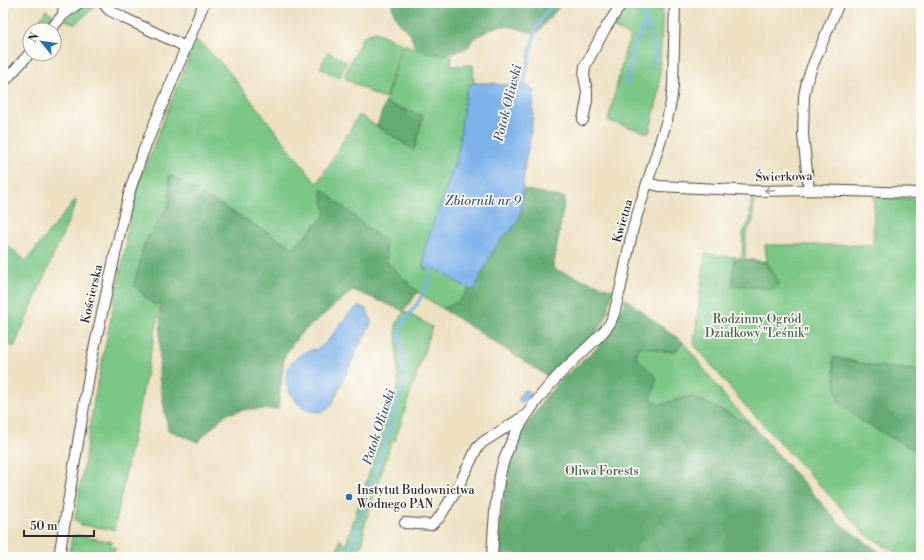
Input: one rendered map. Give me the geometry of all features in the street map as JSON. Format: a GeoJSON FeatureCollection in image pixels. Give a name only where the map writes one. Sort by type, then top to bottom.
{"type":"FeatureCollection","features":[{"type":"Feature","properties":{"kind":"street"},"geometry":{"type":"LineString","coordinates":[[63,15],[64,3]]}},
{"type":"Feature","properties":{"kind":"street"},"geometry":{"type":"LineString","coordinates":[[57,22],[63,15],[79,3]]}},
{"type":"Feature","properties":{"kind":"street"},"geometry":{"type":"LineString","coordinates":[[103,3],[110,10],[124,18],[186,47]]}},
{"type":"Feature","properties":{"kind":"street","name":"Kościerska"},"geometry":{"type":"LineString","coordinates":[[59,557],[92,358],[131,187],[140,160],[204,3]]}},
{"type":"Feature","properties":{"kind":"street"},"geometry":{"type":"LineString","coordinates":[[583,120],[587,100],[584,76],[585,66],[605,29],[622,3]]}},
{"type":"Feature","properties":{"kind":"street","name":"Kwietna"},"geometry":{"type":"LineString","coordinates":[[492,557],[499,479],[503,463],[511,443],[526,415],[542,394],[557,377],[596,340],[610,323],[614,314],[622,286],[633,228],[667,120],[671,102],[674,66],[675,3]]}},
{"type":"Feature","properties":{"kind":"street"},"geometry":{"type":"LineString","coordinates":[[809,190],[803,136],[804,96],[812,67],[839,3]]}},
{"type":"Feature","properties":{"kind":"street"},"geometry":{"type":"LineString","coordinates":[[3,83],[22,62]]}},
{"type":"Feature","properties":{"kind":"street","name":"Świerkowa"},"geometry":{"type":"LineString","coordinates":[[648,183],[660,186],[725,190],[809,190],[921,193]]}},
{"type":"Feature","properties":{"kind":"street","name":"Kwietna"},"geometry":{"type":"LineString","coordinates":[[405,523],[431,525],[439,518],[456,491],[477,448],[483,442],[526,415]]}},
{"type":"Feature","properties":{"kind":"green space"},"geometry":{"type":"Polygon","coordinates":[[[88,3],[96,4],[94,8],[75,24],[65,20],[78,8],[88,3]]]}},
{"type":"Feature","properties":{"kind":"green space"},"geometry":{"type":"Polygon","coordinates":[[[392,3],[562,3],[538,32],[530,32],[505,26],[495,27],[473,39],[468,47],[457,52],[442,55],[416,49],[410,34],[401,25],[396,17],[392,3]]]}},
{"type":"Feature","properties":{"kind":"green space"},"geometry":{"type":"Polygon","coordinates":[[[626,3],[663,3],[659,94],[649,133],[608,121],[626,48],[631,36],[610,26],[626,3]]]}},
{"type":"Feature","properties":{"kind":"green space"},"geometry":{"type":"Polygon","coordinates":[[[46,10],[53,15],[48,22],[38,22],[46,10]]]}},
{"type":"Feature","properties":{"kind":"green space"},"geometry":{"type":"Polygon","coordinates":[[[3,11],[4,16],[10,16],[8,19],[8,34],[3,39],[3,11]]]}},
{"type":"Feature","properties":{"kind":"green space"},"geometry":{"type":"Polygon","coordinates":[[[376,32],[402,44],[386,97],[381,98],[346,79],[345,74],[363,36],[376,32]]]}},
{"type":"Feature","properties":{"kind":"green space"},"geometry":{"type":"Polygon","coordinates":[[[196,40],[226,68],[317,184],[359,115],[414,150],[423,116],[385,103],[404,44],[416,49],[452,56],[451,66],[473,65],[474,83],[469,85],[466,92],[458,154],[424,249],[424,269],[432,268],[437,270],[469,289],[458,302],[443,309],[426,298],[387,263],[385,241],[321,189],[326,214],[294,248],[169,175],[170,203],[144,244],[161,303],[114,530],[81,525],[75,520],[95,395],[126,245],[125,238],[138,184],[196,40]]]}},
{"type":"Feature","properties":{"kind":"green space"},"geometry":{"type":"Polygon","coordinates":[[[328,52],[347,62],[339,78],[320,68],[328,52]]]}},
{"type":"Feature","properties":{"kind":"green space"},"geometry":{"type":"Polygon","coordinates":[[[385,103],[423,116],[414,150],[377,126],[385,103]]]}},
{"type":"Feature","properties":{"kind":"green space"},"geometry":{"type":"Polygon","coordinates":[[[169,175],[294,248],[326,214],[321,188],[385,241],[387,263],[418,292],[404,311],[353,290],[299,335],[284,357],[278,409],[248,409],[226,414],[198,442],[168,430],[159,378],[161,304],[152,304],[134,285],[144,244],[170,203],[169,175]]]}},
{"type":"Feature","properties":{"kind":"green space"},"geometry":{"type":"Polygon","coordinates":[[[523,189],[565,198],[553,269],[613,290],[605,321],[589,341],[558,365],[549,377],[443,309],[458,302],[469,289],[474,290],[493,250],[500,240],[511,230],[522,197],[523,189]]]}},
{"type":"Feature","properties":{"kind":"green space","name":"Rodzinny Ogród Działkowy \"Leśnik\""},"geometry":{"type":"Polygon","coordinates":[[[751,196],[754,196],[753,222],[746,233],[745,259],[767,262],[765,245],[873,245],[874,197],[921,199],[921,371],[874,366],[834,357],[861,421],[921,453],[921,557],[902,557],[864,533],[743,403],[694,344],[705,254],[742,258],[743,232],[750,221],[751,196]]]}},
{"type":"Feature","properties":{"kind":"green space"},"geometry":{"type":"Polygon","coordinates":[[[75,200],[77,201],[14,347],[3,342],[3,242],[26,261],[75,200]]]}},
{"type":"Feature","properties":{"kind":"green space"},"geometry":{"type":"Polygon","coordinates":[[[734,260],[767,262],[780,284],[772,289],[732,285],[734,260]]]}},
{"type":"Feature","properties":{"kind":"green space","name":"Oliwa Forests"},"geometry":{"type":"Polygon","coordinates":[[[626,299],[683,342],[676,351],[662,351],[639,346],[636,357],[657,378],[651,399],[659,405],[690,396],[751,424],[840,524],[886,557],[501,557],[499,541],[504,496],[512,454],[521,433],[545,398],[562,379],[597,348],[608,334],[618,318],[626,299]]]}},
{"type":"Feature","properties":{"kind":"green space"},"geometry":{"type":"Polygon","coordinates":[[[404,311],[432,327],[395,441],[392,440],[364,527],[363,542],[355,557],[335,557],[340,539],[345,547],[398,385],[396,325],[404,311]]]}},
{"type":"Feature","properties":{"kind":"green space"},"geometry":{"type":"Polygon","coordinates":[[[683,342],[727,399],[751,424],[690,396],[659,405],[651,399],[636,356],[639,346],[662,351],[676,351],[683,342]]]}},
{"type":"Feature","properties":{"kind":"green space"},"geometry":{"type":"Polygon","coordinates":[[[833,357],[874,366],[921,371],[921,453],[861,421],[838,400],[833,357]]]}},
{"type":"Feature","properties":{"kind":"green space"},"geometry":{"type":"Polygon","coordinates":[[[77,535],[112,542],[111,547],[115,547],[114,557],[69,557],[72,536],[77,535]]]}},
{"type":"Feature","properties":{"kind":"water","name":"Zbiornik nr 9"},"geometry":{"type":"Polygon","coordinates":[[[474,83],[494,83],[501,85],[523,84],[534,90],[532,124],[525,162],[522,207],[519,218],[511,230],[500,240],[493,250],[474,290],[469,289],[437,270],[432,268],[424,269],[424,249],[458,154],[466,92],[469,85],[474,83]]]}},
{"type":"Feature","properties":{"kind":"water"},"geometry":{"type":"Polygon","coordinates":[[[360,306],[367,310],[371,324],[331,406],[326,410],[318,412],[310,411],[302,407],[290,393],[287,384],[286,376],[289,367],[302,354],[317,349],[323,345],[348,315],[360,306]]]}},
{"type":"Feature","properties":{"kind":"water"},"geometry":{"type":"Polygon","coordinates":[[[524,390],[527,390],[530,393],[530,396],[525,403],[520,402],[519,400],[524,390]]]}},
{"type":"Feature","properties":{"kind":"waterway","name":"Potok Oliwski"},"geometry":{"type":"LineString","coordinates":[[523,88],[536,30],[553,3]]}},
{"type":"Feature","properties":{"kind":"waterway"},"geometry":{"type":"LineString","coordinates":[[627,83],[634,47],[646,21],[640,8],[640,3]]}},
{"type":"Feature","properties":{"kind":"waterway"},"geometry":{"type":"LineString","coordinates":[[646,21],[655,48],[653,65]]}},
{"type":"Feature","properties":{"kind":"waterway","name":"Potok Oliwski"},"geometry":{"type":"LineString","coordinates":[[348,557],[403,386],[404,372],[400,337],[402,326],[404,320],[415,307],[424,292],[433,265]]}},
{"type":"Feature","properties":{"kind":"place","name":"Instytut Budownictwa Wodnego PAN"},"geometry":{"type":"Point","coordinates":[349,497]}}]}
